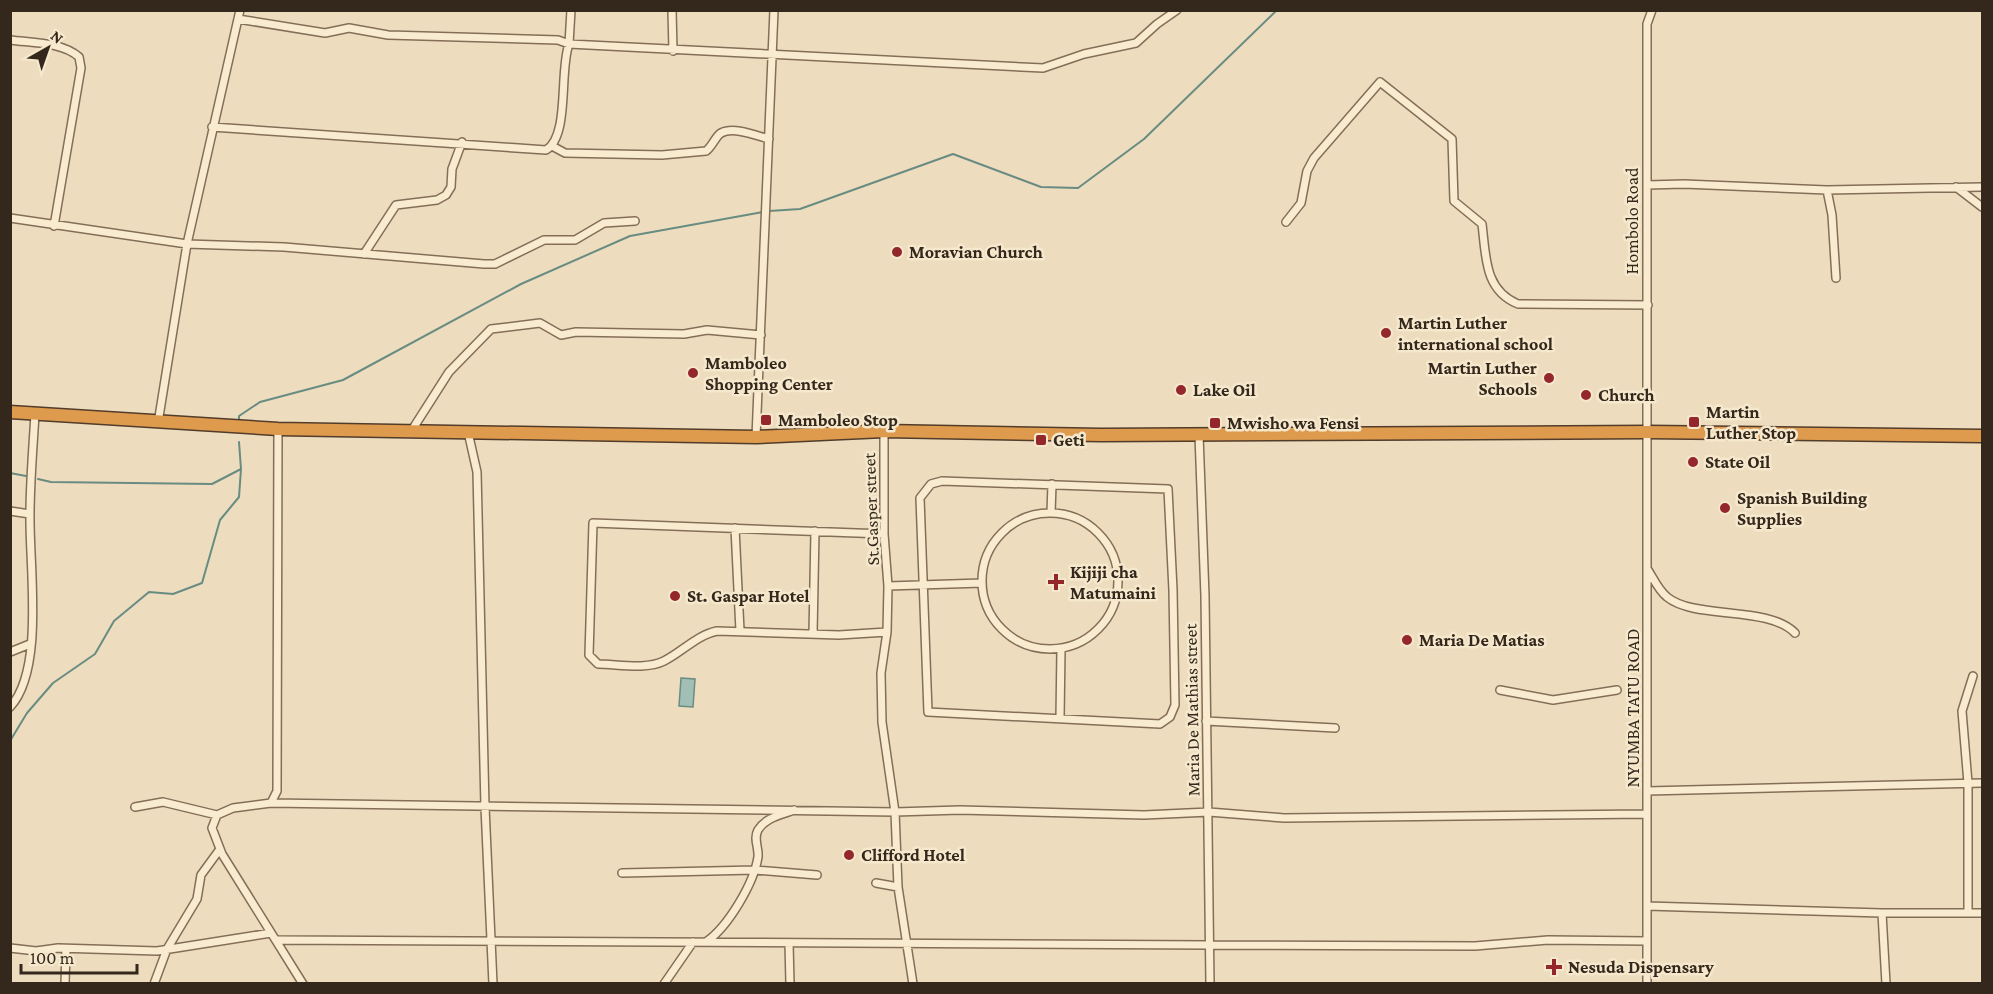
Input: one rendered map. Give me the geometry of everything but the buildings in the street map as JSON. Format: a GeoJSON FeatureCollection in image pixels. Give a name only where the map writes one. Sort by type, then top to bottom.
{"type":"FeatureCollection","features":[{"type":"Feature","properties":{"kind":"highway"},"geometry":{"type":"LineString","coordinates":[[10,412],[278,429],[756,438],[884,431],[1199,435],[1648,432],[1983,435]]}},
{"type":"Feature","properties":{"kind":"street"},"geometry":{"type":"LineString","coordinates":[[158,423],[187,244],[240,10]]}},
{"type":"Feature","properties":{"kind":"street"},"geometry":{"type":"LineString","coordinates":[[212,127],[462,142],[539,151],[552,146],[558,130],[571,10]]}},
{"type":"Feature","properties":{"kind":"street"},"geometry":{"type":"LineString","coordinates":[[672,10],[673,51]]}},
{"type":"Feature","properties":{"kind":"street"},"geometry":{"type":"LineString","coordinates":[[756,438],[774,10]]}},
{"type":"Feature","properties":{"kind":"street"},"geometry":{"type":"LineString","coordinates":[[238,19],[325,33],[349,28],[388,35],[558,40],[569,44],[673,51],[1043,68],[1084,54],[1136,43],[1177,10]]}},
{"type":"Feature","properties":{"kind":"street","name":"Hombolo Road"},"geometry":{"type":"LineString","coordinates":[[1648,432],[1647,24],[1652,10]]}},
{"type":"Feature","properties":{"kind":"street"},"geometry":{"type":"LineString","coordinates":[[10,40],[58,47],[72,51],[79,57],[81,68],[54,226]]}},
{"type":"Feature","properties":{"kind":"street"},"geometry":{"type":"LineString","coordinates":[[1287,222],[1301,203],[1307,171],[1314,158],[1380,82],[1452,139],[1454,201],[1482,224],[1488,277],[1505,299],[1518,304],[1648,305]]}},
{"type":"Feature","properties":{"kind":"street"},"geometry":{"type":"LineString","coordinates":[[552,146],[565,153],[662,155],[706,152],[718,136],[725,132],[736,131],[770,139]]}},
{"type":"Feature","properties":{"kind":"street"},"geometry":{"type":"LineString","coordinates":[[364,254],[396,206],[437,200],[446,195],[451,187],[452,169],[462,142]]}},
{"type":"Feature","properties":{"kind":"street"},"geometry":{"type":"LineString","coordinates":[[1647,185],[1684,184],[1827,190],[1983,187]]}},
{"type":"Feature","properties":{"kind":"street"},"geometry":{"type":"LineString","coordinates":[[1956,187],[1983,207]]}},
{"type":"Feature","properties":{"kind":"street"},"geometry":{"type":"LineString","coordinates":[[1827,190],[1832,215],[1836,278]]}},
{"type":"Feature","properties":{"kind":"street"},"geometry":{"type":"LineString","coordinates":[[10,218],[187,244],[495,264],[544,240],[575,240],[604,223],[635,221]]}},
{"type":"Feature","properties":{"kind":"street"},"geometry":{"type":"LineString","coordinates":[[412,430],[449,372],[491,329],[540,322],[561,335],[576,332],[684,334],[707,330],[761,335]]}},
{"type":"Feature","properties":{"kind":"street"},"geometry":{"type":"LineString","coordinates":[[10,708],[20,697],[26,680],[30,644],[30,514],[35,414]]}},
{"type":"Feature","properties":{"kind":"street"},"geometry":{"type":"LineString","coordinates":[[271,803],[277,791],[278,429]]}},
{"type":"Feature","properties":{"kind":"street","name":"St.Gasper street"},"geometry":{"type":"LineString","coordinates":[[884,431],[884,534],[888,586],[887,632],[881,673],[882,722],[895,812],[898,887],[913,984]]}},
{"type":"Feature","properties":{"kind":"street"},"geometry":{"type":"LineString","coordinates":[[468,432],[477,472],[485,807],[493,984]]}},
{"type":"Feature","properties":{"kind":"street","name":"NYUMBA TATU ROAD"},"geometry":{"type":"LineString","coordinates":[[1647,984],[1648,432]]}},
{"type":"Feature","properties":{"kind":"street","name":"Maria De Mathias street"},"geometry":{"type":"LineString","coordinates":[[1199,435],[1209,812],[1210,984]]}},
{"type":"Feature","properties":{"kind":"street"},"geometry":{"type":"LineString","coordinates":[[942,481],[1168,489],[1175,705],[1170,717],[1160,724],[928,712],[925,586],[920,498],[930,483],[942,481]]}},
{"type":"Feature","properties":{"kind":"street"},"geometry":{"type":"LineString","coordinates":[[1051,513],[1052,484]]}},
{"type":"Feature","properties":{"kind":"street"},"geometry":{"type":"LineString","coordinates":[[10,511],[30,514]]}},
{"type":"Feature","properties":{"kind":"street"},"geometry":{"type":"LineString","coordinates":[[1051,513],[1069,516],[1086,524],[1100,536],[1110,550],[1117,568],[1118,586],[1114,604],[1106,620],[1094,634],[1079,643],[1061,649],[1038,648],[1016,640],[998,626],[986,606],[982,583],[988,553],[996,539],[1020,520],[1051,513]]}},
{"type":"Feature","properties":{"kind":"street"},"geometry":{"type":"LineString","coordinates":[[884,534],[593,524],[589,655],[598,664],[657,664],[711,632],[850,635],[887,632]]}},
{"type":"Feature","properties":{"kind":"street"},"geometry":{"type":"LineString","coordinates":[[735,528],[740,631]]}},
{"type":"Feature","properties":{"kind":"street"},"geometry":{"type":"LineString","coordinates":[[813,634],[815,531]]}},
{"type":"Feature","properties":{"kind":"street"},"geometry":{"type":"LineString","coordinates":[[1648,570],[1667,597],[1693,606],[1779,620],[1795,633]]}},
{"type":"Feature","properties":{"kind":"street"},"geometry":{"type":"LineString","coordinates":[[888,586],[982,583]]}},
{"type":"Feature","properties":{"kind":"street"},"geometry":{"type":"LineString","coordinates":[[10,652],[30,644]]}},
{"type":"Feature","properties":{"kind":"street"},"geometry":{"type":"LineString","coordinates":[[1060,718],[1061,649]]}},
{"type":"Feature","properties":{"kind":"street"},"geometry":{"type":"LineString","coordinates":[[1968,913],[1968,783],[1962,711],[1972,676]]}},
{"type":"Feature","properties":{"kind":"street"},"geometry":{"type":"LineString","coordinates":[[1500,690],[1553,700],[1617,690]]}},
{"type":"Feature","properties":{"kind":"street"},"geometry":{"type":"LineString","coordinates":[[1206,721],[1335,728]]}},
{"type":"Feature","properties":{"kind":"street"},"geometry":{"type":"LineString","coordinates":[[1647,791],[1983,783]]}},
{"type":"Feature","properties":{"kind":"street"},"geometry":{"type":"LineString","coordinates":[[135,807],[163,802],[217,815],[233,808],[271,803],[895,812],[960,810],[1144,815],[1209,812],[1284,818],[1647,814]]}},
{"type":"Feature","properties":{"kind":"street"},"geometry":{"type":"LineString","coordinates":[[706,942],[742,899],[756,870],[758,855],[756,837],[759,829],[768,820],[797,809]]}},
{"type":"Feature","properties":{"kind":"street"},"geometry":{"type":"LineString","coordinates":[[217,815],[212,828],[220,849],[303,984]]}},
{"type":"Feature","properties":{"kind":"street"},"geometry":{"type":"LineString","coordinates":[[154,984],[167,949],[197,899],[201,875],[220,849]]}},
{"type":"Feature","properties":{"kind":"street"},"geometry":{"type":"LineString","coordinates":[[622,873],[756,870],[818,875]]}},
{"type":"Feature","properties":{"kind":"street"},"geometry":{"type":"LineString","coordinates":[[876,883],[898,887]]}},
{"type":"Feature","properties":{"kind":"street"},"geometry":{"type":"LineString","coordinates":[[1647,906],[1882,913],[1983,913]]}},
{"type":"Feature","properties":{"kind":"street"},"geometry":{"type":"LineString","coordinates":[[1882,913],[1886,984]]}},
{"type":"Feature","properties":{"kind":"street"},"geometry":{"type":"LineString","coordinates":[[10,948],[36,951],[167,949],[271,933]]}},
{"type":"Feature","properties":{"kind":"street"},"geometry":{"type":"LineString","coordinates":[[278,940],[908,945],[1495,945],[1548,940],[1647,941]]}},
{"type":"Feature","properties":{"kind":"street"},"geometry":{"type":"LineString","coordinates":[[664,984],[693,942]]}},
{"type":"Feature","properties":{"kind":"street"},"geometry":{"type":"LineString","coordinates":[[789,943],[790,984]]}},
{"type":"Feature","properties":{"kind":"street"},"geometry":{"type":"LineString","coordinates":[[65,984],[66,949]]}},
{"type":"Feature","properties":{"kind":"water"},"geometry":{"type":"Polygon","coordinates":[[[681,678],[695,679],[693,707],[679,706],[681,678]]]}},
{"type":"Feature","properties":{"kind":"waterway"},"geometry":{"type":"LineString","coordinates":[[769,211],[800,209],[953,154],[1041,187],[1078,188],[1144,139],[1277,10]]}},
{"type":"Feature","properties":{"kind":"waterway"},"geometry":{"type":"LineString","coordinates":[[239,421],[239,416],[260,402],[343,380],[521,284],[630,236],[763,212]]}},
{"type":"Feature","properties":{"kind":"waterway"},"geometry":{"type":"LineString","coordinates":[[38,479],[51,482],[212,484],[241,469],[239,442]]}},
{"type":"Feature","properties":{"kind":"waterway"},"geometry":{"type":"LineString","coordinates":[[10,741],[27,713],[53,683],[95,654],[114,621],[149,592],[173,594],[202,583],[220,520],[239,497],[241,469]]}},
{"type":"Feature","properties":{"kind":"waterway"},"geometry":{"type":"LineString","coordinates":[[10,473],[26,476]]}},
{"type":"Feature","properties":{"kind":"place","name":"Moravian Church"},"geometry":{"type":"Point","coordinates":[897,252]}},
{"type":"Feature","properties":{"kind":"place","name":"Martin Luther international school"},"geometry":{"type":"Point","coordinates":[1386,333]}},
{"type":"Feature","properties":{"kind":"place","name":"Mamboleo Shopping Center"},"geometry":{"type":"Point","coordinates":[693,373]}},
{"type":"Feature","properties":{"kind":"place","name":"Martin Luther Schools"},"geometry":{"type":"Point","coordinates":[1549,378]}},
{"type":"Feature","properties":{"kind":"place","name":"Lake Oil"},"geometry":{"type":"Point","coordinates":[1181,390]}},
{"type":"Feature","properties":{"kind":"place","name":"Church"},"geometry":{"type":"Point","coordinates":[1586,395]}},
{"type":"Feature","properties":{"kind":"place","name":"Mamboleo Stop"},"geometry":{"type":"Point","coordinates":[766,420]}},
{"type":"Feature","properties":{"kind":"place","name":"Martin Luther Stop"},"geometry":{"type":"Point","coordinates":[1694,422]}},
{"type":"Feature","properties":{"kind":"place","name":"Mwisho wa Fensi"},"geometry":{"type":"Point","coordinates":[1215,423]}},
{"type":"Feature","properties":{"kind":"place","name":"Geti"},"geometry":{"type":"Point","coordinates":[1041,440]}},
{"type":"Feature","properties":{"kind":"place","name":"State Oil"},"geometry":{"type":"Point","coordinates":[1693,462]}},
{"type":"Feature","properties":{"kind":"place","name":"Spanish Building Supplies"},"geometry":{"type":"Point","coordinates":[1725,508]}},
{"type":"Feature","properties":{"kind":"place","name":"Kijiji cha Matumaini"},"geometry":{"type":"Point","coordinates":[1056,582]}},
{"type":"Feature","properties":{"kind":"place","name":"St. Gaspar Hotel"},"geometry":{"type":"Point","coordinates":[675,596]}},
{"type":"Feature","properties":{"kind":"place","name":"Maria De Matias"},"geometry":{"type":"Point","coordinates":[1407,640]}},
{"type":"Feature","properties":{"kind":"place","name":"Clifford Hotel"},"geometry":{"type":"Point","coordinates":[849,855]}},
{"type":"Feature","properties":{"kind":"place","name":"Nesuda Dispensary"},"geometry":{"type":"Point","coordinates":[1554,967]}}]}
